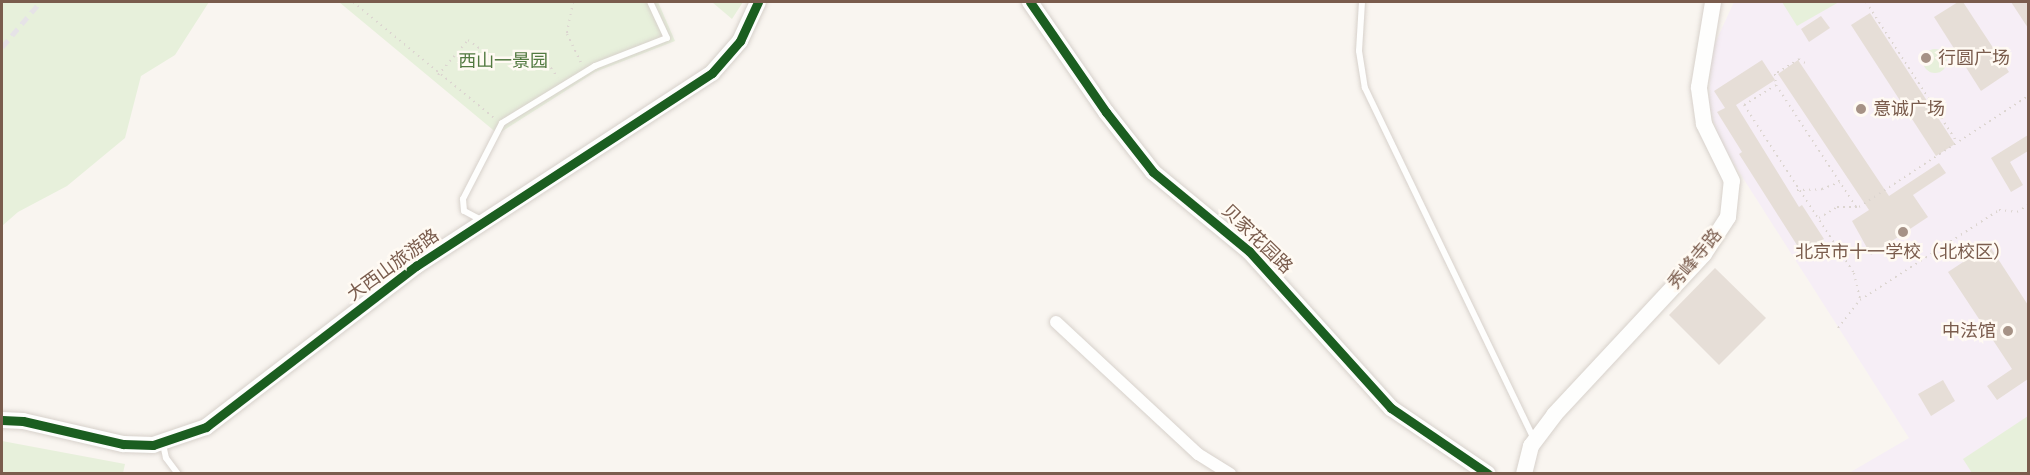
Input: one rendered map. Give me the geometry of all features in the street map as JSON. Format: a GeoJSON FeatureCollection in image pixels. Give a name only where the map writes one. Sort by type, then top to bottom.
{"type":"FeatureCollection","features":[{"type":"Feature","properties":{"kind":"street","name":"大西山旅游路"},"geometry":{"type":"LineString","coordinates":[[2,420],[23,421],[123,444],[163,443],[215,421],[416,266],[716,70],[745,34],[758,2]]}},
{"type":"Feature","properties":{"kind":"street","name":"贝家花园路"},"geometry":{"type":"LineString","coordinates":[[1030,2],[1106,112],[1153,172],[1249,251],[1384,401],[1488,474]]}},
{"type":"Feature","properties":{"kind":"street","name":"秀峰寺路"},"geometry":{"type":"LineString","coordinates":[[1524,474],[1535,441],[1568,399],[1704,254],[1728,217],[1731,181],[1700,109],[1699,71],[1713,2]]}},
{"type":"Feature","properties":{"kind":"street"},"geometry":{"type":"LineString","coordinates":[[1056,322],[1198,454],[1230,474]]}},
{"type":"Feature","properties":{"kind":"lane"},"geometry":{"type":"LineString","coordinates":[[483,221],[464,211],[463,199],[502,123],[586,71],[667,38],[650,2]]}},
{"type":"Feature","properties":{"kind":"lane"},"geometry":{"type":"LineString","coordinates":[[1362,2],[1359,51],[1365,88],[1535,441]]}},
{"type":"Feature","properties":{"kind":"lane"},"geometry":{"type":"LineString","coordinates":[[163,443],[166,458],[178,474]]}},
{"type":"Feature","properties":{"kind":"path"},"geometry":{"type":"LineString","coordinates":[[353,2],[438,75],[502,123]]}},
{"type":"Feature","properties":{"kind":"path"},"geometry":{"type":"LineString","coordinates":[[573,2],[568,40],[586,71]]}},
{"type":"Feature","properties":{"kind":"path"},"geometry":{"type":"LineString","coordinates":[[1866,2],[1957,142]]}},
{"type":"Feature","properties":{"kind":"path"},"geometry":{"type":"LineString","coordinates":[[438,75],[468,40],[493,58],[516,63],[543,58],[563,85]]}},
{"type":"Feature","properties":{"kind":"path"},"geometry":{"type":"LineString","coordinates":[[1805,63],[1799,59],[1775,74],[1776,85],[1856,207]]}},
{"type":"Feature","properties":{"kind":"path"},"geometry":{"type":"LineString","coordinates":[[1776,85],[1744,105],[1797,190],[1819,218],[1854,273],[1860,300]]}},
{"type":"Feature","properties":{"kind":"path"},"geometry":{"type":"LineString","coordinates":[[1819,218],[1837,207],[1856,207],[2028,96]]}},
{"type":"Feature","properties":{"kind":"path"},"geometry":{"type":"LineString","coordinates":[[1797,190],[1822,189],[1840,182]]}},
{"type":"Feature","properties":{"kind":"path"},"geometry":{"type":"LineString","coordinates":[[1838,328],[1860,300],[1999,210],[2017,212],[2028,205]]}},
{"type":"Feature","properties":{"kind":"shaded area","name":"北京市十一学校（北校区）"},"geometry":{"type":"Polygon","coordinates":[[[1734,2],[2028,2],[2028,473],[1849,473],[1909,438],[1720,142],[1709,106],[1711,52],[1734,2]]]}},
{"type":"Feature","properties":{"kind":"green space"},"geometry":{"type":"Polygon","coordinates":[[[2,2],[209,2],[175,55],[141,76],[125,138],[67,186],[18,212],[2,226],[2,2]]]}},
{"type":"Feature","properties":{"kind":"green space","name":"西山一景园"},"geometry":{"type":"Polygon","coordinates":[[[339,2],[658,2],[675,41],[595,72],[498,134],[339,2]]]}},
{"type":"Feature","properties":{"kind":"green space"},"geometry":{"type":"Polygon","coordinates":[[[712,2],[743,2],[732,19],[712,2]]]}},
{"type":"Feature","properties":{"kind":"green space"},"geometry":{"type":"Polygon","coordinates":[[[1782,2],[1839,2],[1797,26],[1782,2]]]}},
{"type":"Feature","properties":{"kind":"green space"},"geometry":{"type":"Polygon","coordinates":[[[1935,49],[1940,50],[1946,56],[1946,66],[1940,72],[1935,73],[1930,72],[1924,66],[1923,61],[1924,56],[1930,50],[1935,49]]]}},
{"type":"Feature","properties":{"kind":"green space"},"geometry":{"type":"Polygon","coordinates":[[[2028,416],[2028,473],[1972,473],[1963,459],[2028,416]]]}},
{"type":"Feature","properties":{"kind":"green space"},"geometry":{"type":"Polygon","coordinates":[[[2,441],[125,464],[123,473],[2,473],[2,441]]]}},
{"type":"Feature","properties":{"kind":"building"},"geometry":{"type":"Polygon","coordinates":[[[1958,2],[1963,2],[2009,72],[1981,91],[1934,17],[1958,2]]]}},
{"type":"Feature","properties":{"kind":"building"},"geometry":{"type":"Polygon","coordinates":[[[2011,2],[2028,2],[2028,28],[2011,2]]]}},
{"type":"Feature","properties":{"kind":"building"},"geometry":{"type":"Polygon","coordinates":[[[1870,13],[1955,144],[1936,156],[1851,25],[1870,13]]]}},
{"type":"Feature","properties":{"kind":"building"},"geometry":{"type":"Polygon","coordinates":[[[1821,16],[1830,28],[1809,42],[1801,29],[1821,16]]]}},
{"type":"Feature","properties":{"kind":"building"},"geometry":{"type":"Polygon","coordinates":[[[1762,60],[1775,80],[1736,105],[1799,207],[1802,205],[1824,239],[1802,253],[1739,154],[1742,152],[1717,112],[1725,108],[1714,91],[1762,60]]]}},
{"type":"Feature","properties":{"kind":"building"},"geometry":{"type":"Polygon","coordinates":[[[1798,60],[1889,196],[1939,163],[1946,173],[1913,195],[1928,217],[1871,255],[1852,221],[1869,210],[1778,74],[1798,60]]]}},
{"type":"Feature","properties":{"kind":"building"},"geometry":{"type":"Polygon","coordinates":[[[2028,135],[2028,151],[2010,162],[2023,185],[2011,192],[1991,158],[2028,135]]]}},
{"type":"Feature","properties":{"kind":"building","name":"中法馆"},"geometry":{"type":"Polygon","coordinates":[[[1989,245],[2028,305],[2028,379],[1997,400],[1987,386],[2012,369],[1948,272],[1989,245]]]}},
{"type":"Feature","properties":{"kind":"building"},"geometry":{"type":"Polygon","coordinates":[[[1715,268],[1766,318],[1719,365],[1669,315],[1715,268]]]}},
{"type":"Feature","properties":{"kind":"building"},"geometry":{"type":"Polygon","coordinates":[[[1943,380],[1955,401],[1931,416],[1918,394],[1943,380]]]}},
{"type":"Feature","properties":{"kind":"railway"},"geometry":{"type":"LineString","coordinates":[[2,47],[40,2]]}},
{"type":"Feature","properties":{"kind":"cycle path"},"geometry":{"type":"LineString","coordinates":[[2,420],[23,421],[123,444],[153,445],[206,427],[416,266],[712,73],[740,41],[758,2]]}},
{"type":"Feature","properties":{"kind":"cycle path"},"geometry":{"type":"LineString","coordinates":[[1030,2],[1106,112],[1153,172],[1249,251],[1391,408],[1488,474]]}},
{"type":"Feature","properties":{"kind":"place","name":"行圆广场"},"geometry":{"type":"Point","coordinates":[1926,58]}},
{"type":"Feature","properties":{"kind":"place","name":"意诚广场"},"geometry":{"type":"Point","coordinates":[1861,109]}},
{"type":"Feature","properties":{"kind":"place","name":"北京市十一学校（北校区）"},"geometry":{"type":"Point","coordinates":[1903,232]}},
{"type":"Feature","properties":{"kind":"place","name":"中法馆"},"geometry":{"type":"Point","coordinates":[2008,331]}}]}
